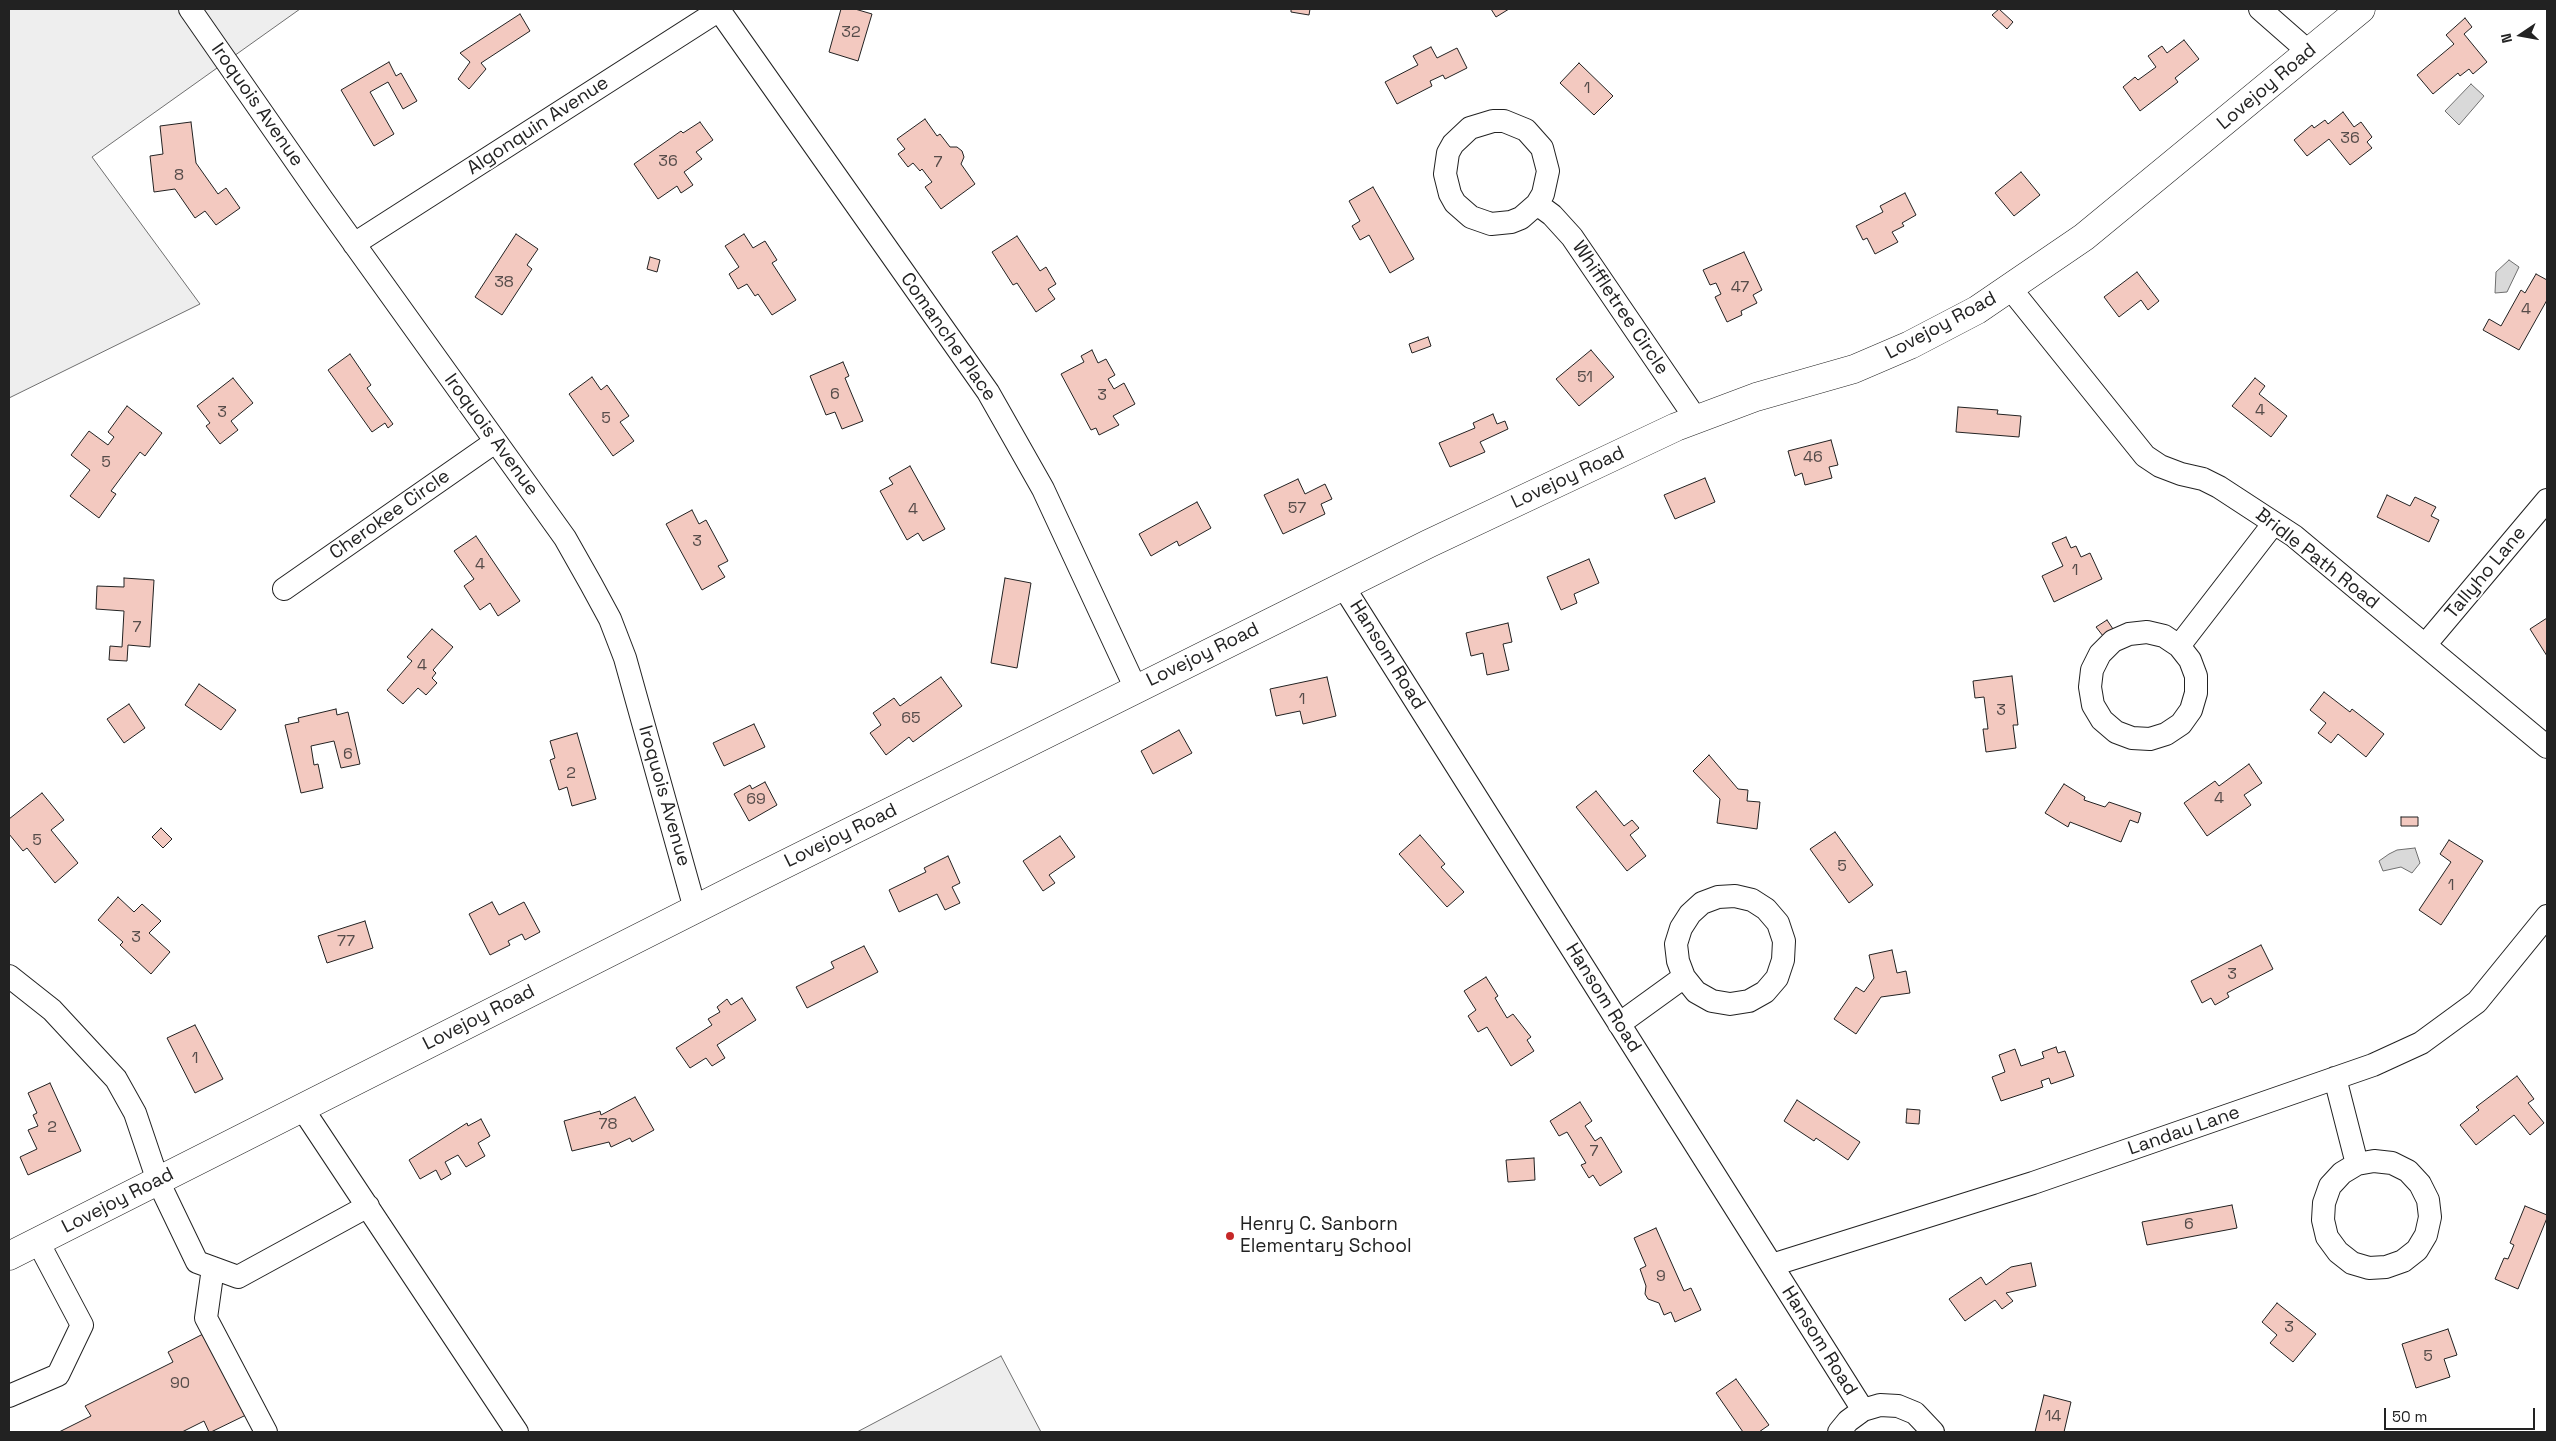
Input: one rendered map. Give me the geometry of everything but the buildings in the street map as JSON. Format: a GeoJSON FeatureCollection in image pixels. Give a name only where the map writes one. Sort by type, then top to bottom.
{"type":"FeatureCollection","features":[{"type":"Feature","properties":{"kind":"main road","name":"Lovejoy Road"},"geometry":{"type":"LineString","coordinates":[[9,1256],[695,909],[1472,523],[1696,420],[1756,397],[1854,369],[1910,345],[1977,310],[2084,237],[2361,9]]}},
{"type":"Feature","properties":{"kind":"street","name":"Iroquois Avenue"},"geometry":{"type":"LineString","coordinates":[[190,9],[354,244],[565,538],[610,619],[625,658],[695,909]]}},
{"type":"Feature","properties":{"kind":"street"},"geometry":{"type":"LineString","coordinates":[[2260,9],[2309,52]]}},
{"type":"Feature","properties":{"kind":"street","name":"Algonquin Avenue"},"geometry":{"type":"LineString","coordinates":[[354,244],[720,10]]}},
{"type":"Feature","properties":{"kind":"street","name":"Comanche Place"},"geometry":{"type":"LineString","coordinates":[[720,10],[988,392],[1043,489],[1136,689]]}},
{"type":"Feature","properties":{"kind":"street"},"geometry":{"type":"LineString","coordinates":[[1493,121],[1510,123],[1526,130],[1542,148],[1548,171],[1543,194],[1537,204],[1521,218],[1501,224],[1480,222],[1462,211],[1450,194],[1446,184],[1446,164],[1453,144],[1470,128],[1493,121]]}},
{"type":"Feature","properties":{"kind":"street","name":"Whiffletree Circle"},"geometry":{"type":"LineString","coordinates":[[1537,204],[1563,224],[1696,420]]}},
{"type":"Feature","properties":{"kind":"street","name":"Bridle Path Road"},"geometry":{"type":"LineString","coordinates":[[2010,288],[2145,456],[2160,466],[2203,479],[2219,487],[2294,536],[2547,747]]}},
{"type":"Feature","properties":{"kind":"street","name":"Cherokee Circle"},"geometry":{"type":"LineString","coordinates":[[284,589],[495,442]]}},
{"type":"Feature","properties":{"kind":"street","name":"Tallyho Lane"},"geometry":{"type":"LineString","coordinates":[[2425,645],[2547,500]]}},
{"type":"Feature","properties":{"kind":"street"},"geometry":{"type":"LineString","coordinates":[[2179,646],[2274,523]]}},
{"type":"Feature","properties":{"kind":"street","name":"Hansom Road"},"geometry":{"type":"LineString","coordinates":[[1343,586],[1863,1410]]}},
{"type":"Feature","properties":{"kind":"street"},"geometry":{"type":"LineString","coordinates":[[2147,632],[2164,636],[2179,646],[2190,660],[2196,676],[2194,702],[2181,724],[2166,734],[2150,739],[2132,738],[2116,732],[2102,720],[2093,705],[2090,687],[2092,670],[2100,654],[2113,641],[2129,634],[2147,632]]}},
{"type":"Feature","properties":{"kind":"street"},"geometry":{"type":"LineString","coordinates":[[1727,896],[1752,900],[1766,909],[1778,923],[1784,941],[1784,960],[1777,978],[1765,992],[1749,1001],[1730,1004],[1712,1001],[1696,992],[1684,977],[1678,961],[1676,944],[1681,928],[1690,914],[1702,903],[1727,896]]}},
{"type":"Feature","properties":{"kind":"street","name":"Landau Lane"},"geometry":{"type":"LineString","coordinates":[[1772,1265],[2033,1184],[2373,1065],[2421,1043],[2478,1002],[2547,916]]}},
{"type":"Feature","properties":{"kind":"street"},"geometry":{"type":"LineString","coordinates":[[9,976],[52,1010],[116,1079],[135,1113],[158,1181],[197,1262],[238,1277],[368,1206]]}},
{"type":"Feature","properties":{"kind":"street"},"geometry":{"type":"LineString","coordinates":[[1619,1024],[1684,977]]}},
{"type":"Feature","properties":{"kind":"street"},"geometry":{"type":"LineString","coordinates":[[2335,1078],[2357,1164]]}},
{"type":"Feature","properties":{"kind":"street"},"geometry":{"type":"LineString","coordinates":[[302,1108],[517,1432]]}},
{"type":"Feature","properties":{"kind":"street"},"geometry":{"type":"LineString","coordinates":[[2374,1161],[2392,1163],[2408,1171],[2420,1184],[2428,1200],[2430,1217],[2426,1235],[2417,1250],[2403,1261],[2386,1267],[2369,1268],[2352,1263],[2338,1252],[2327,1237],[2323,1220],[2324,1203],[2330,1186],[2342,1173],[2357,1164],[2374,1161]]}},
{"type":"Feature","properties":{"kind":"street"},"geometry":{"type":"LineString","coordinates":[[9,1396],[58,1375],[82,1325],[38,1242]]}},
{"type":"Feature","properties":{"kind":"street"},"geometry":{"type":"LineString","coordinates":[[213,1268],[206,1318],[266,1432]]}},
{"type":"Feature","properties":{"kind":"street","name":"Hansom Road"},"geometry":{"type":"LineString","coordinates":[[1840,1432],[1848,1421],[1863,1410],[1880,1405],[1898,1406],[1915,1413],[1933,1432]]}},
{"type":"Feature","properties":{"kind":"shaded area"},"geometry":{"type":"Polygon","coordinates":[[[9,9],[300,9],[92,157],[200,304],[9,398],[9,9]]]}},
{"type":"Feature","properties":{"kind":"shaded area"},"geometry":{"type":"Polygon","coordinates":[[[2471,84],[2484,96],[2459,125],[2445,111],[2471,84]]]}},
{"type":"Feature","properties":{"kind":"shaded area"},"geometry":{"type":"Polygon","coordinates":[[[2509,260],[2519,267],[2507,292],[2495,293],[2496,272],[2509,260]]]}},
{"type":"Feature","properties":{"kind":"shaded area"},"geometry":{"type":"Polygon","coordinates":[[[2415,848],[2420,863],[2412,873],[2401,867],[2383,871],[2379,861],[2397,850],[2415,848]]]}},
{"type":"Feature","properties":{"kind":"shaded area"},"geometry":{"type":"Polygon","coordinates":[[[1001,1356],[1041,1432],[857,1432],[1001,1356]]]}},
{"type":"Feature","properties":{"kind":"place","name":"Henry C. Sanborn Elementary School"},"geometry":{"type":"Point","coordinates":[1230,1236]}}]}
